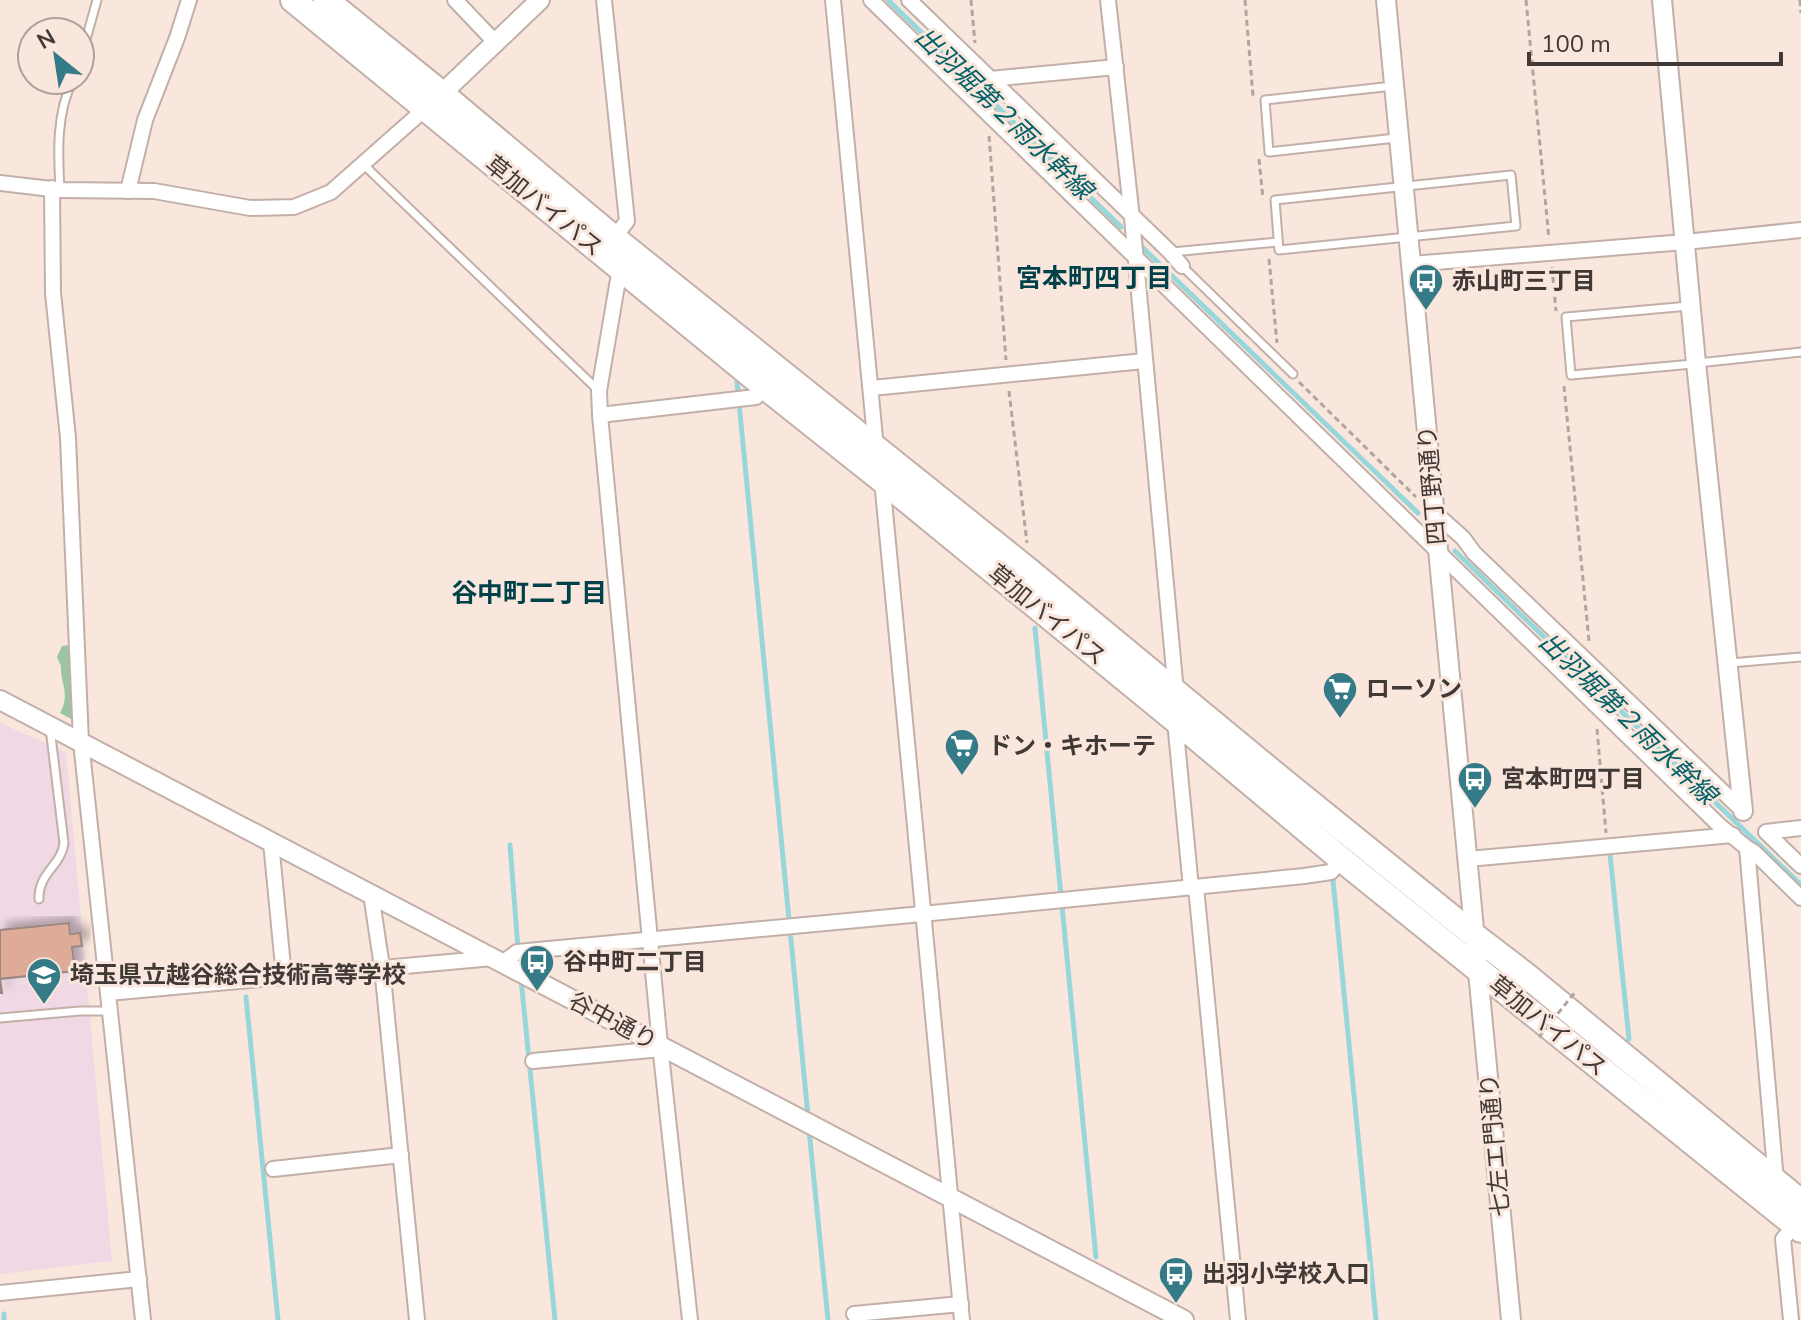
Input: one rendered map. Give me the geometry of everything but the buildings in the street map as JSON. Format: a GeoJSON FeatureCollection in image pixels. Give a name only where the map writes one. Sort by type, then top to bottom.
{"type":"FeatureCollection","features":[{"type":"Feature","properties":{"kind":"highway","name":"草加バイパス"},"geometry":{"type":"LineString","coordinates":[[293,0],[434,101],[614,238],[876,448],[1776,1181],[1799,1219]]}},
{"type":"Feature","properties":{"kind":"highway","name":"草加バイパス"},"geometry":{"type":"LineString","coordinates":[[326,0],[620,268],[1478,970],[1799,1219]]}},
{"type":"Feature","properties":{"kind":"street"},"geometry":{"type":"LineString","coordinates":[[128,191],[145,120],[189,0]]}},
{"type":"Feature","properties":{"kind":"street"},"geometry":{"type":"LineString","coordinates":[[455,0],[495,42]]}},
{"type":"Feature","properties":{"kind":"street"},"geometry":{"type":"LineString","coordinates":[[0,183],[56,189],[154,191],[250,208],[294,207],[331,192],[364,165],[540,0]]}},
{"type":"Feature","properties":{"kind":"street"},"geometry":{"type":"LineString","coordinates":[[604,0],[627,221],[614,238]]}},
{"type":"Feature","properties":{"kind":"street"},"geometry":{"type":"LineString","coordinates":[[833,0],[962,1320]]}},
{"type":"Feature","properties":{"kind":"street"},"geometry":{"type":"LineString","coordinates":[[871,0],[1720,826],[1754,852],[1801,898]]}},
{"type":"Feature","properties":{"kind":"street"},"geometry":{"type":"LineString","coordinates":[[909,0],[1182,266]]}},
{"type":"Feature","properties":{"kind":"street"},"geometry":{"type":"LineString","coordinates":[[1108,0],[1132,218],[1176,692]]}},
{"type":"Feature","properties":{"kind":"street","name":"四丁野通り"},"geometry":{"type":"LineString","coordinates":[[1386,0],[1478,970]]}},
{"type":"Feature","properties":{"kind":"street"},"geometry":{"type":"LineString","coordinates":[[1662,0],[1743,811]]}},
{"type":"Feature","properties":{"kind":"street"},"geometry":{"type":"LineString","coordinates":[[990,79],[1116,67]]}},
{"type":"Feature","properties":{"kind":"street"},"geometry":{"type":"LineString","coordinates":[[56,189],[53,293],[68,438],[81,742],[143,1320]]}},
{"type":"Feature","properties":{"kind":"street"},"geometry":{"type":"LineString","coordinates":[[1411,264],[1801,230]]}},
{"type":"Feature","properties":{"kind":"street"},"geometry":{"type":"LineString","coordinates":[[620,268],[599,391],[600,415],[660,1047],[690,1320]]}},
{"type":"Feature","properties":{"kind":"street"},"geometry":{"type":"LineString","coordinates":[[872,388],[1144,361]]}},
{"type":"Feature","properties":{"kind":"street"},"geometry":{"type":"LineString","coordinates":[[600,415],[756,397],[765,387]]}},
{"type":"Feature","properties":{"kind":"street"},"geometry":{"type":"LineString","coordinates":[[1435,515],[1463,538],[1474,553],[1743,811]]}},
{"type":"Feature","properties":{"kind":"street","name":"谷中通り"},"geometry":{"type":"LineString","coordinates":[[0,700],[1184,1320]]}},
{"type":"Feature","properties":{"kind":"street"},"geometry":{"type":"LineString","coordinates":[[1175,720],[1238,1320]]}},
{"type":"Feature","properties":{"kind":"street"},"geometry":{"type":"LineString","coordinates":[[1801,828],[1766,832],[1801,866]]}},
{"type":"Feature","properties":{"kind":"street"},"geometry":{"type":"LineString","coordinates":[[1468,859],[1733,835]]}},
{"type":"Feature","properties":{"kind":"street"},"geometry":{"type":"LineString","coordinates":[[271,842],[284,977]]}},
{"type":"Feature","properties":{"kind":"street"},"geometry":{"type":"LineString","coordinates":[[1747,848],[1776,1181]]}},
{"type":"Feature","properties":{"kind":"street"},"geometry":{"type":"LineString","coordinates":[[108,993],[382,967],[498,960],[517,952],[1194,888],[1331,872],[1341,859]]}},
{"type":"Feature","properties":{"kind":"street"},"geometry":{"type":"LineString","coordinates":[[371,894],[382,967],[417,1320]]}},
{"type":"Feature","properties":{"kind":"street","name":"七左エ門通り"},"geometry":{"type":"LineString","coordinates":[[1478,970],[1511,1320]]}},
{"type":"Feature","properties":{"kind":"street"},"geometry":{"type":"LineString","coordinates":[[533,1061],[660,1047]]}},
{"type":"Feature","properties":{"kind":"street"},"geometry":{"type":"LineString","coordinates":[[273,1169],[401,1155]]}},
{"type":"Feature","properties":{"kind":"street"},"geometry":{"type":"LineString","coordinates":[[1791,1320],[1783,1239],[1799,1219]]}},
{"type":"Feature","properties":{"kind":"street"},"geometry":{"type":"LineString","coordinates":[[0,1293],[139,1279]]}},
{"type":"Feature","properties":{"kind":"street"},"geometry":{"type":"LineString","coordinates":[[854,1314],[961,1304]]}},
{"type":"Feature","properties":{"kind":"lane"},"geometry":{"type":"LineString","coordinates":[[1395,86],[1265,100],[1269,152],[1400,137]]}},
{"type":"Feature","properties":{"kind":"lane"},"geometry":{"type":"LineString","coordinates":[[56,189],[65,96]]}},
{"type":"Feature","properties":{"kind":"lane"},"geometry":{"type":"LineString","coordinates":[[364,165],[599,391]]}},
{"type":"Feature","properties":{"kind":"lane"},"geometry":{"type":"LineString","coordinates":[[1511,175],[1516,226],[1279,250],[1275,200],[1404,186],[1511,175]]}},
{"type":"Feature","properties":{"kind":"lane"},"geometry":{"type":"LineString","coordinates":[[1170,252],[1278,242]]}},
{"type":"Feature","properties":{"kind":"lane"},"geometry":{"type":"LineString","coordinates":[[1182,266],[1293,374]]}},
{"type":"Feature","properties":{"kind":"lane"},"geometry":{"type":"LineString","coordinates":[[1691,306],[1566,317],[1571,375],[1801,352]]}},
{"type":"Feature","properties":{"kind":"lane"},"geometry":{"type":"LineString","coordinates":[[1728,664],[1801,657]]}},
{"type":"Feature","properties":{"kind":"lane"},"geometry":{"type":"LineString","coordinates":[[39,899],[40,885],[61,856],[64,843],[49,726]]}},
{"type":"Feature","properties":{"kind":"lane"},"geometry":{"type":"LineString","coordinates":[[0,1018],[109,1011]]}},
{"type":"Feature","properties":{"kind":"path"},"geometry":{"type":"LineString","coordinates":[[971,0],[978,67]]}},
{"type":"Feature","properties":{"kind":"path"},"geometry":{"type":"LineString","coordinates":[[1245,0],[1253,96]]}},
{"type":"Feature","properties":{"kind":"path"},"geometry":{"type":"LineString","coordinates":[[1800,0],[1801,13]]}},
{"type":"Feature","properties":{"kind":"path"},"geometry":{"type":"LineString","coordinates":[[988,112],[1007,374],[1027,541]]}},
{"type":"Feature","properties":{"kind":"path"},"geometry":{"type":"LineString","coordinates":[[1259,157],[1264,204]]}},
{"type":"Feature","properties":{"kind":"path"},"geometry":{"type":"LineString","coordinates":[[1267,243],[1278,360]]}},
{"type":"Feature","properties":{"kind":"path"},"geometry":{"type":"LineString","coordinates":[[1293,374],[1435,515]]}},
{"type":"Feature","properties":{"kind":"path"},"geometry":{"type":"LineString","coordinates":[[1595,705],[1607,847]]}},
{"type":"Feature","properties":{"kind":"path"},"geometry":{"type":"LineString","coordinates":[[1539,1037],[1576,991]]}},
{"type":"Feature","properties":{"kind":"shaded area","name":"埼玉県立越谷総合技術高等学校"},"geometry":{"type":"Polygon","coordinates":[[[0,723],[66,752],[112,1261],[0,1274],[0,723]]]}},
{"type":"Feature","properties":{"kind":"green space"},"geometry":{"type":"Polygon","coordinates":[[[70,645],[73,720],[60,713],[65,694],[57,657],[62,646],[70,645]]]}},
{"type":"Feature","properties":{"kind":"waterway","name":"出羽堀第２雨水幹線"},"geometry":{"type":"LineString","coordinates":[[888,0],[1121,227]]}},
{"type":"Feature","properties":{"kind":"waterway","name":"出羽堀第２雨水幹線"},"geometry":{"type":"LineString","coordinates":[[1143,248],[1418,513]]}},
{"type":"Feature","properties":{"kind":"waterway"},"geometry":{"type":"LineString","coordinates":[[737,382],[808,1116]]}},
{"type":"Feature","properties":{"kind":"waterway","name":"出羽堀第２雨水幹線"},"geometry":{"type":"LineString","coordinates":[[1455,551],[1801,885]]}},
{"type":"Feature","properties":{"kind":"waterway"},"geometry":{"type":"LineString","coordinates":[[1035,628],[1096,1257]]}},
{"type":"Feature","properties":{"kind":"waterway"},"geometry":{"type":"LineString","coordinates":[[510,845],[518,949]]}},
{"type":"Feature","properties":{"kind":"waterway"},"geometry":{"type":"LineString","coordinates":[[1610,854],[1629,1039]]}},
{"type":"Feature","properties":{"kind":"waterway"},"geometry":{"type":"LineString","coordinates":[[1333,880],[1376,1320]]}},
{"type":"Feature","properties":{"kind":"waterway"},"geometry":{"type":"LineString","coordinates":[[521,979],[555,1320]]}},
{"type":"Feature","properties":{"kind":"waterway"},"geometry":{"type":"LineString","coordinates":[[246,997],[278,1320]]}},
{"type":"Feature","properties":{"kind":"waterway"},"geometry":{"type":"LineString","coordinates":[[809,1130],[828,1320]]}},
{"type":"Feature","properties":{"kind":"waterway"},"geometry":{"type":"LineString","coordinates":[[4,1314],[4,1320]]}},
{"type":"Feature","properties":{"kind":"place","name":"赤山町三丁目"},"geometry":{"type":"Point","coordinates":[1426,312]}},
{"type":"Feature","properties":{"kind":"place","name":"ローソン"},"geometry":{"type":"Point","coordinates":[1340,720]}},
{"type":"Feature","properties":{"kind":"place","name":"ドン・キホーテ"},"geometry":{"type":"Point","coordinates":[962,777]}},
{"type":"Feature","properties":{"kind":"place","name":"宮本町四丁目"},"geometry":{"type":"Point","coordinates":[1475,810]}},
{"type":"Feature","properties":{"kind":"place","name":"谷中町二丁目"},"geometry":{"type":"Point","coordinates":[537,993]}},
{"type":"Feature","properties":{"kind":"place","name":"埼玉県立越谷総合技術高等学校"},"geometry":{"type":"Point","coordinates":[44,1006]}},
{"type":"Feature","properties":{"kind":"place","name":"出羽小学校入口"},"geometry":{"type":"Point","coordinates":[1176,1305]}},
{"type":"Feature","properties":{"kind":"district","name":"宮本町四丁目"},"geometry":{"type":"Point","coordinates":[1094,278]}},
{"type":"Feature","properties":{"kind":"district","name":"谷中町二丁目"},"geometry":{"type":"Point","coordinates":[529,593]}}]}
